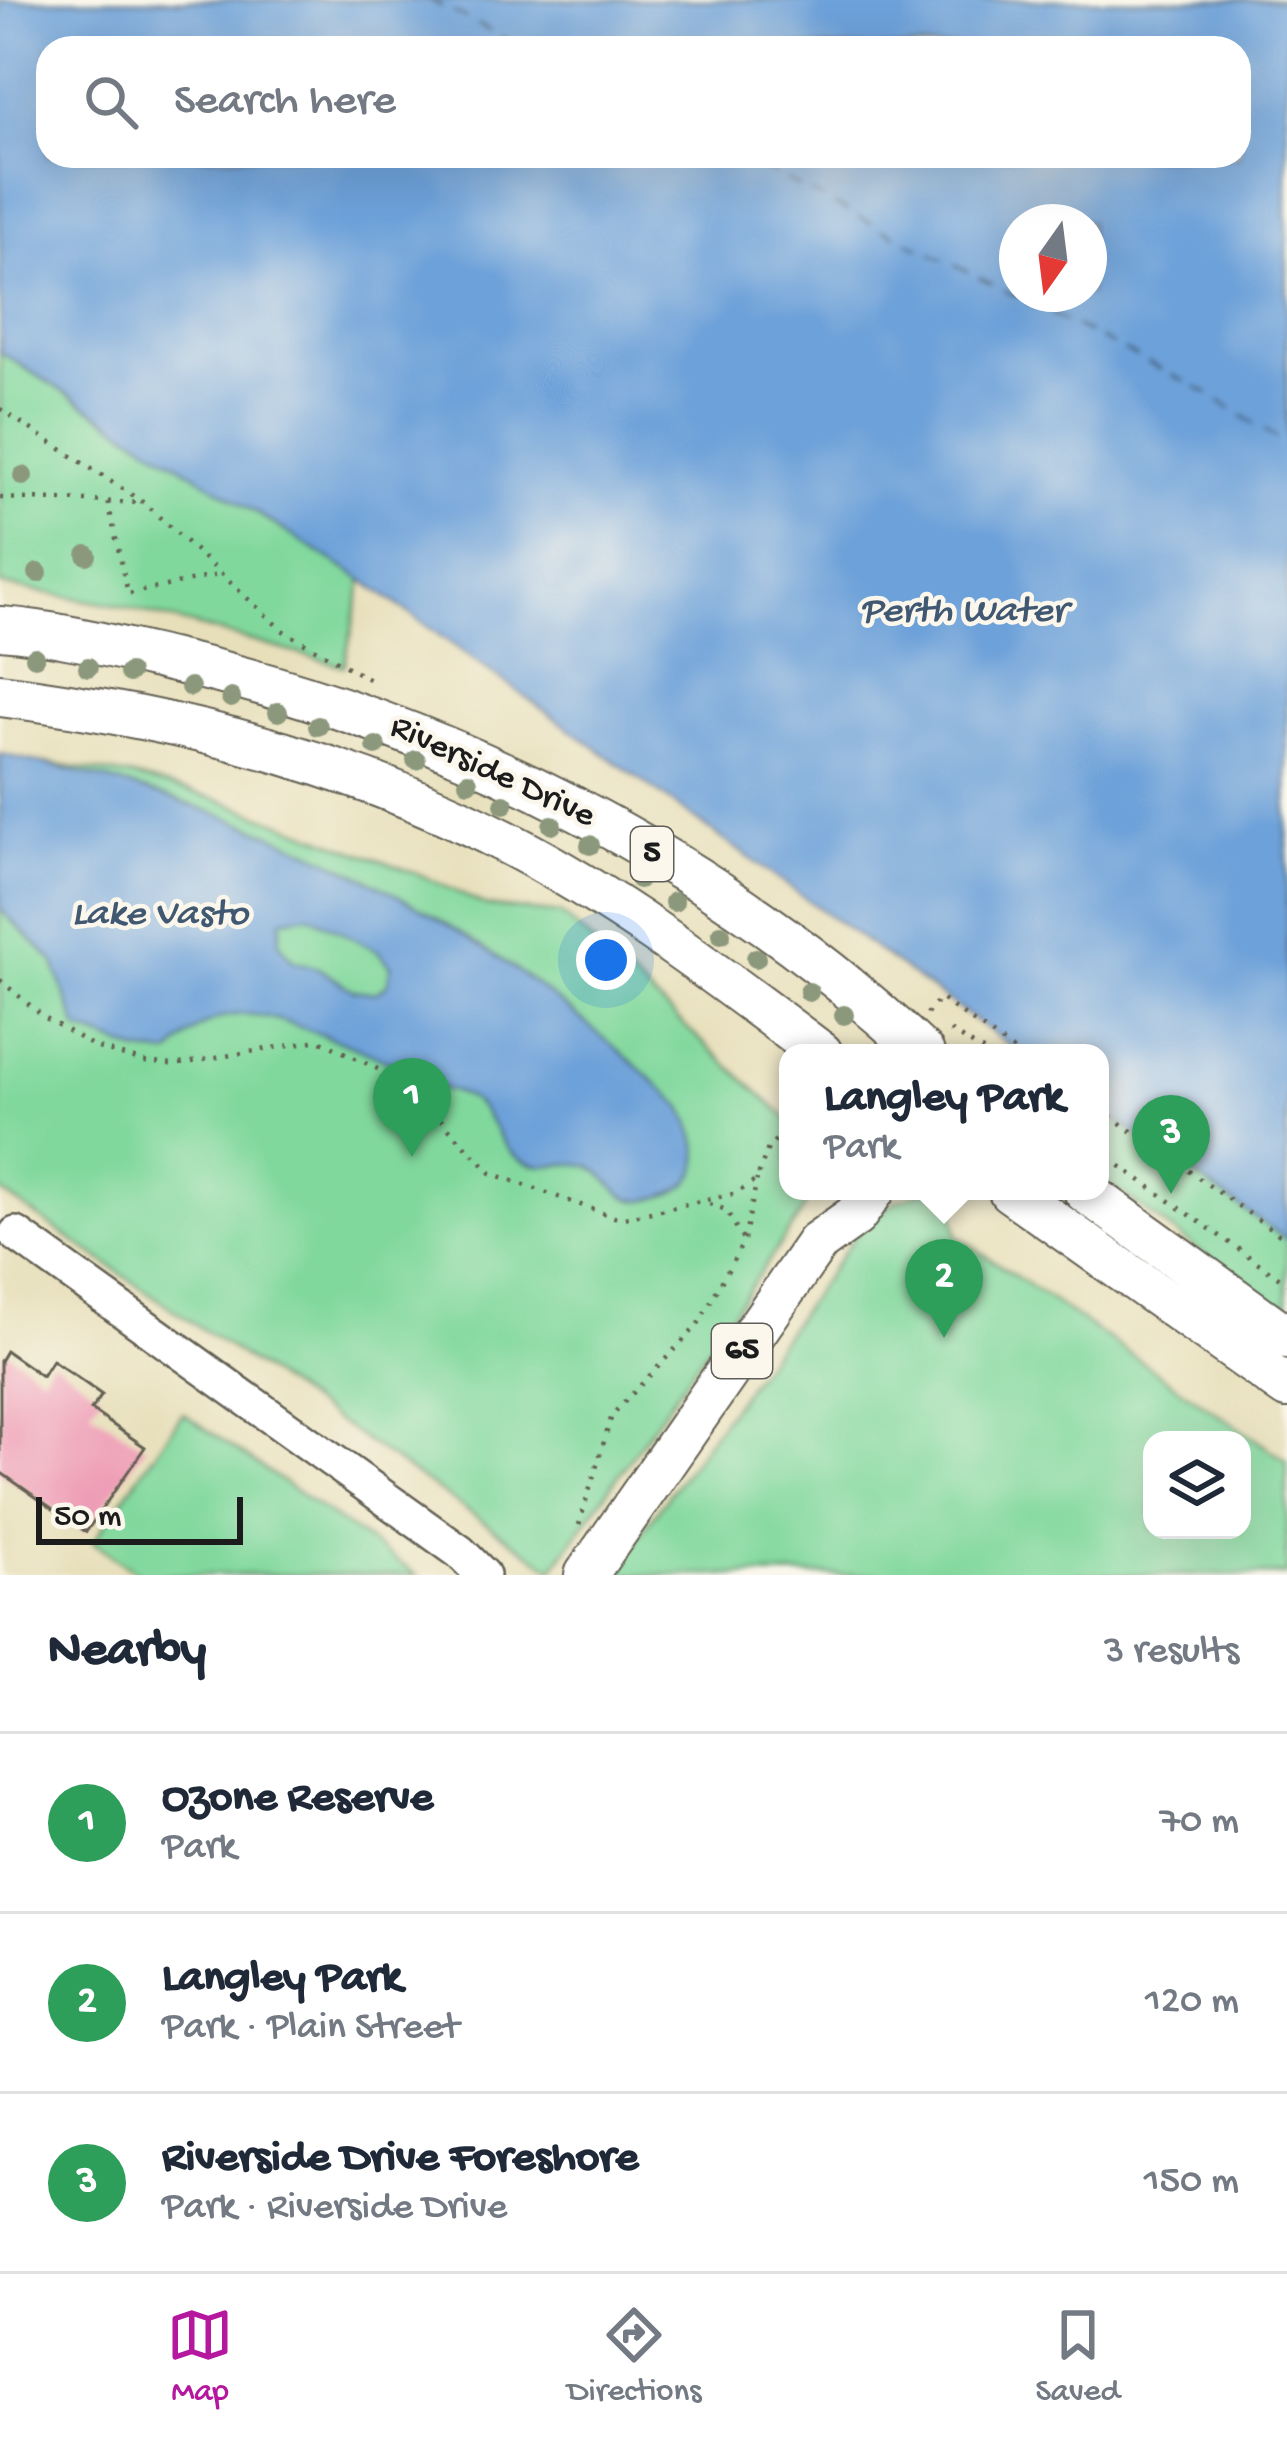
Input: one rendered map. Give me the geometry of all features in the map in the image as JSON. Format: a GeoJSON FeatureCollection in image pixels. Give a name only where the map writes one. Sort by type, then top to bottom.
{"type":"FeatureCollection","features":[{"type":"Feature","properties":{"kind":"main road","name":"Riverside Drive"},"geometry":{"type":"LineString","coordinates":[[0,628],[257,680],[376,719],[533,787],[718,895],[924,1034]]}},
{"type":"Feature","properties":{"kind":"main road","name":"Riverside Drive"},"geometry":{"type":"LineString","coordinates":[[0,695],[250,740],[428,805],[507,842],[616,909],[805,1044]]}},
{"type":"Feature","properties":{"kind":"main road","name":"65"},"geometry":{"type":"LineString","coordinates":[[586,1575],[849,1200]]}},
{"type":"Feature","properties":{"kind":"main road"},"geometry":{"type":"LineString","coordinates":[[1023,1200],[1287,1387]]}},
{"type":"Feature","properties":{"kind":"main road"},"geometry":{"type":"LineString","coordinates":[[1097,1200],[1287,1337]]}},
{"type":"Feature","properties":{"kind":"lane"},"geometry":{"type":"LineString","coordinates":[[16,1234],[460,1552],[483,1575]]}},
{"type":"Feature","properties":{"kind":"path"},"geometry":{"type":"LineString","coordinates":[[0,409],[144,503],[282,630],[373,681]]}},
{"type":"Feature","properties":{"kind":"path"},"geometry":{"type":"LineString","coordinates":[[0,498],[144,503]]}},
{"type":"Feature","properties":{"kind":"path"},"geometry":{"type":"LineString","coordinates":[[108,502],[128,594],[218,575]]}},
{"type":"Feature","properties":{"kind":"path"},"geometry":{"type":"LineString","coordinates":[[0,980],[44,1017],[95,1047],[144,1063],[174,1065],[319,1040],[406,1083],[491,1173],[620,1219],[706,1203],[757,1179]]}},
{"type":"Feature","properties":{"kind":"path"},"geometry":{"type":"LineString","coordinates":[[924,1034],[940,998],[1002,1044]]}},
{"type":"Feature","properties":{"kind":"path"},"geometry":{"type":"LineString","coordinates":[[1109,1115],[1287,1240]]}},
{"type":"Feature","properties":{"kind":"path"},"geometry":{"type":"LineString","coordinates":[[583,1528],[576,1522],[612,1414],[628,1392],[679,1350],[744,1241],[757,1179],[768,1148],[779,1136]]}},
{"type":"Feature","properties":{"kind":"path"},"geometry":{"type":"LineString","coordinates":[[1109,1158],[1287,1282]]}},
{"type":"Feature","properties":{"kind":"path"},"geometry":{"type":"LineString","coordinates":[[706,1203],[726,1210],[744,1241]]}},
{"type":"Feature","properties":{"kind":"green space"},"geometry":{"type":"Polygon","coordinates":[[[0,352],[363,580],[344,666],[125,607],[0,585],[0,352]]]}},
{"type":"Feature","properties":{"kind":"green space"},"geometry":{"type":"Polygon","coordinates":[[[0,756],[129,776],[220,800],[423,876],[486,906],[561,914],[779,1111],[779,1200],[807,1200],[553,1569],[0,1191],[0,756]]]}},
{"type":"Feature","properties":{"kind":"green space"},"geometry":{"type":"Polygon","coordinates":[[[1109,1115],[1287,1240],[1287,1316],[1109,1184],[1109,1115]]]}},
{"type":"Feature","properties":{"kind":"green space"},"geometry":{"type":"Polygon","coordinates":[[[899,1200],[952,1200],[957,1236],[1243,1431],[1143,1431],[1143,1539],[1251,1539],[1251,1436],[1287,1461],[1287,1575],[611,1575],[863,1225],[899,1200]]]}},
{"type":"Feature","properties":{"kind":"green space"},"geometry":{"type":"Polygon","coordinates":[[[183,1413],[417,1575],[140,1575],[93,1542],[183,1413]]]}},
{"type":"Feature","properties":{"kind":"water","name":"Perth Water"},"geometry":{"type":"Polygon","coordinates":[[[0,0],[1287,0],[1287,1240],[1109,1115],[1109,1044],[1007,1044],[363,580],[0,352],[0,0]]]}},
{"type":"Feature","properties":{"kind":"water","name":"Lake Vasto"},"geometry":{"type":"Polygon","coordinates":[[[0,754],[197,807],[285,840],[368,879],[525,976],[682,1106],[694,1132],[697,1169],[682,1188],[667,1195],[631,1199],[589,1166],[534,1164],[517,1157],[466,1097],[422,1082],[360,1049],[261,1016],[243,1014],[207,1023],[170,1055],[139,1052],[78,1029],[53,961],[0,909],[0,754]],[[309,915],[282,919],[279,942],[293,961],[318,968],[353,990],[376,993],[387,985],[391,966],[378,951],[309,915]]]}},
{"type":"Feature","properties":{"kind":"building"},"geometry":{"type":"Polygon","coordinates":[[[6,1351],[42,1376],[52,1360],[102,1395],[91,1410],[145,1447],[86,1532],[0,1472],[0,1361],[6,1351]]]}},
{"type":"Feature","properties":{"kind":"ferry route"},"geometry":{"type":"LineString","coordinates":[[429,0],[500,36]]}},
{"type":"Feature","properties":{"kind":"ferry route"},"geometry":{"type":"LineString","coordinates":[[762,168],[1206,392],[1287,445]]}},
{"type":"Feature","properties":{"kind":"place","name":"Ozone Reserve"},"geometry":{"type":"Point","coordinates":[412,1157]}},
{"type":"Feature","properties":{"kind":"place","name":"Riverside Drive Foreshore"},"geometry":{"type":"Point","coordinates":[1171,1194]}},
{"type":"Feature","properties":{"kind":"place","name":"Langley Park"},"geometry":{"type":"Point","coordinates":[944,1338]}}]}
